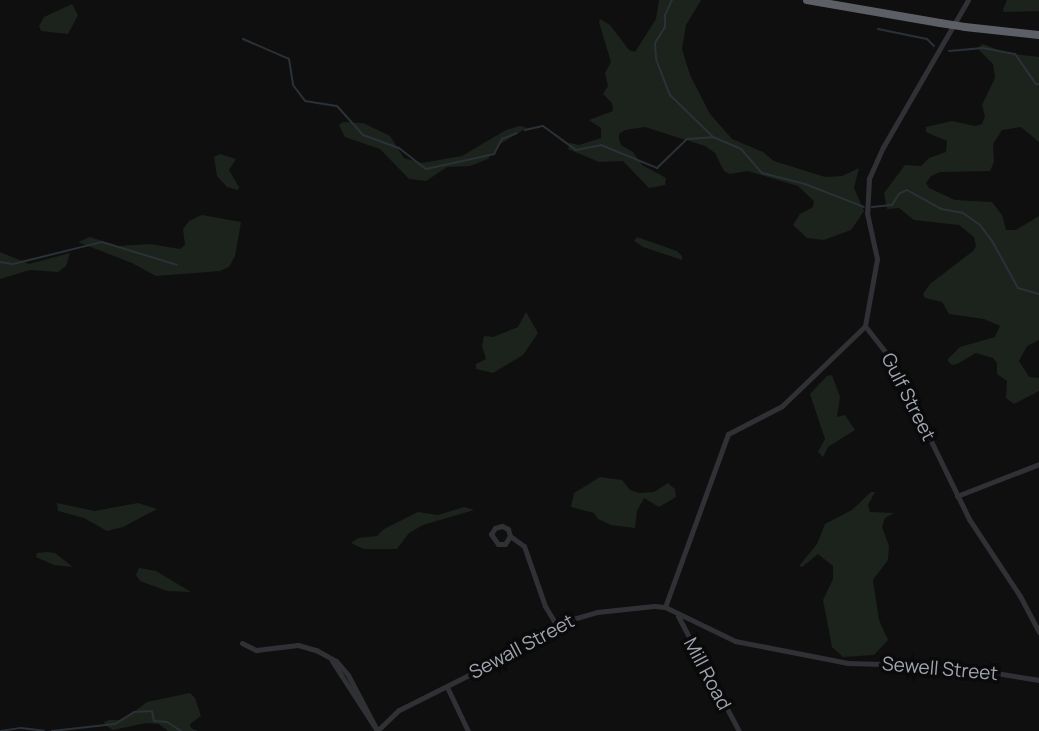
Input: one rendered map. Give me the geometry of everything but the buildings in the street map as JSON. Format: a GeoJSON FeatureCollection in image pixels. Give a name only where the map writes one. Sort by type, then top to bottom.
{"type":"FeatureCollection","features":[{"type":"Feature","properties":{"kind":"highway"},"geometry":{"type":"LineString","coordinates":[[807,0],[965,27],[1039,35]]}},
{"type":"Feature","properties":{"kind":"street"},"geometry":{"type":"LineString","coordinates":[[678,615],[665,607],[724,440],[732,431],[773,413],[802,390],[865,326],[877,259],[867,212],[869,180],[883,147],[968,0]]}},
{"type":"Feature","properties":{"kind":"street","name":"Gulf Street"},"geometry":{"type":"LineString","coordinates":[[865,326],[891,359],[957,496],[1039,632]]}},
{"type":"Feature","properties":{"kind":"street"},"geometry":{"type":"LineString","coordinates":[[957,496],[1039,464]]}},
{"type":"Feature","properties":{"kind":"street"},"geometry":{"type":"LineString","coordinates":[[510,536],[520,541],[527,551],[545,606],[557,626]]}},
{"type":"Feature","properties":{"kind":"street","name":"Sewall Street"},"geometry":{"type":"LineString","coordinates":[[377,731],[399,710],[516,652],[557,626],[597,612],[665,607]]}},
{"type":"Feature","properties":{"kind":"street","name":"Sewell Street"},"geometry":{"type":"LineString","coordinates":[[678,615],[735,641],[859,664],[904,662],[952,666],[1039,680]]}},
{"type":"Feature","properties":{"kind":"street","name":"Mill Road"},"geometry":{"type":"LineString","coordinates":[[678,615],[738,731]]}},
{"type":"Feature","properties":{"kind":"street"},"geometry":{"type":"LineString","coordinates":[[242,643],[256,650],[298,645],[331,659],[377,731]]}},
{"type":"Feature","properties":{"kind":"street"},"geometry":{"type":"LineString","coordinates":[[447,687],[468,731]]}},
{"type":"Feature","properties":{"kind":"shaded area"},"geometry":{"type":"Polygon","coordinates":[[[659,0],[701,0],[686,25],[682,49],[690,75],[710,114],[732,139],[763,152],[774,161],[825,177],[842,176],[859,168],[854,188],[864,211],[851,230],[824,240],[807,238],[793,225],[800,214],[813,207],[814,201],[798,186],[748,171],[730,174],[724,171],[715,153],[705,146],[645,127],[625,130],[619,134],[621,145],[633,152],[642,165],[666,178],[665,185],[649,188],[623,161],[599,162],[568,149],[570,143],[579,145],[601,138],[601,128],[589,120],[613,111],[612,103],[603,94],[608,86],[605,73],[611,62],[600,19],[610,25],[629,50],[635,52],[656,19],[659,0]]]}},
{"type":"Feature","properties":{"kind":"shaded area"},"geometry":{"type":"Polygon","coordinates":[[[1007,0],[1039,0],[1039,11],[1004,12],[1007,0]]]}},
{"type":"Feature","properties":{"kind":"shaded area"},"geometry":{"type":"Polygon","coordinates":[[[72,4],[78,15],[68,34],[41,31],[39,26],[44,17],[72,4]]]}},
{"type":"Feature","properties":{"kind":"shaded area"},"geometry":{"type":"Polygon","coordinates":[[[983,44],[1006,53],[1039,57],[1039,142],[1021,127],[1002,130],[993,144],[994,162],[990,171],[940,172],[931,176],[926,183],[929,188],[955,200],[992,202],[1002,215],[1006,230],[1016,230],[1039,216],[1039,340],[1027,346],[1019,361],[1029,377],[1039,378],[1039,391],[1014,404],[1006,398],[1007,381],[997,374],[997,363],[993,358],[976,353],[957,364],[952,365],[947,360],[960,347],[995,337],[1000,326],[984,319],[949,314],[942,302],[925,298],[923,294],[930,284],[973,251],[976,246],[974,237],[959,225],[914,220],[899,208],[887,209],[884,193],[905,165],[921,166],[929,158],[946,152],[947,141],[926,132],[926,127],[952,121],[975,126],[982,124],[985,116],[982,105],[995,78],[993,64],[977,48],[983,44]]]}},
{"type":"Feature","properties":{"kind":"shaded area"},"geometry":{"type":"Polygon","coordinates":[[[343,122],[363,123],[390,136],[404,158],[422,163],[462,156],[506,130],[520,126],[527,128],[500,144],[488,159],[470,166],[447,167],[426,181],[409,179],[380,149],[345,137],[339,125],[343,122]]]}},
{"type":"Feature","properties":{"kind":"shaded area"},"geometry":{"type":"Polygon","coordinates":[[[220,154],[236,159],[229,170],[239,187],[238,190],[227,187],[217,176],[214,157],[220,154]]]}},
{"type":"Feature","properties":{"kind":"shaded area"},"geometry":{"type":"Polygon","coordinates":[[[202,215],[241,222],[235,256],[229,267],[220,271],[156,276],[132,263],[78,242],[90,237],[118,246],[150,244],[180,249],[185,245],[183,229],[189,221],[202,215]]]}},
{"type":"Feature","properties":{"kind":"shaded area"},"geometry":{"type":"Polygon","coordinates":[[[637,237],[677,251],[682,260],[643,247],[634,241],[637,237]]]}},
{"type":"Feature","properties":{"kind":"shaded area"},"geometry":{"type":"Polygon","coordinates":[[[0,252],[29,264],[70,253],[66,266],[58,272],[30,270],[0,279],[0,252]]]}},
{"type":"Feature","properties":{"kind":"shaded area"},"geometry":{"type":"Polygon","coordinates":[[[526,312],[538,333],[523,355],[493,373],[476,369],[476,364],[486,359],[482,346],[484,336],[493,337],[518,327],[526,312]]]}},
{"type":"Feature","properties":{"kind":"shaded area"},"geometry":{"type":"Polygon","coordinates":[[[832,375],[840,397],[837,417],[845,415],[855,430],[828,447],[823,457],[818,452],[825,439],[810,394],[827,376],[832,375]]]}},
{"type":"Feature","properties":{"kind":"shaded area"},"geometry":{"type":"Polygon","coordinates":[[[600,477],[622,480],[630,490],[639,493],[654,492],[668,483],[675,489],[676,497],[659,507],[644,498],[637,511],[635,528],[611,525],[598,519],[594,513],[571,507],[574,493],[600,477]]]}},
{"type":"Feature","properties":{"kind":"shaded area"},"geometry":{"type":"Polygon","coordinates":[[[871,492],[875,492],[868,505],[870,512],[894,513],[885,518],[882,527],[889,546],[888,560],[873,580],[879,620],[888,640],[874,655],[843,657],[832,647],[823,600],[833,579],[833,566],[818,554],[802,567],[799,566],[817,544],[825,524],[852,510],[871,492]]]}},
{"type":"Feature","properties":{"kind":"shaded area"},"geometry":{"type":"Polygon","coordinates":[[[57,503],[95,511],[138,503],[157,509],[123,527],[107,531],[84,518],[58,511],[57,503]]]}},
{"type":"Feature","properties":{"kind":"shaded area"},"geometry":{"type":"Polygon","coordinates":[[[464,507],[474,510],[423,525],[409,533],[397,549],[364,549],[351,543],[358,538],[377,536],[384,529],[418,512],[438,515],[464,507]]]}},
{"type":"Feature","properties":{"kind":"shaded area"},"geometry":{"type":"Polygon","coordinates":[[[37,553],[55,553],[73,567],[54,565],[36,557],[37,553]]]}},
{"type":"Feature","properties":{"kind":"shaded area"},"geometry":{"type":"Polygon","coordinates":[[[139,568],[156,571],[191,592],[167,591],[140,581],[136,575],[139,568]]]}},
{"type":"Feature","properties":{"kind":"shaded area"},"geometry":{"type":"Polygon","coordinates":[[[190,693],[195,698],[201,716],[190,724],[191,728],[198,731],[168,731],[159,724],[146,723],[113,730],[105,725],[104,722],[109,720],[123,720],[147,702],[190,693]]]}},
{"type":"Feature","properties":{"kind":"waterway"},"geometry":{"type":"LineString","coordinates":[[672,0],[665,15],[665,27],[655,43],[656,59],[670,95],[713,137]]}},
{"type":"Feature","properties":{"kind":"waterway"},"geometry":{"type":"LineString","coordinates":[[878,29],[927,39],[934,46]]}},
{"type":"Feature","properties":{"kind":"waterway"},"geometry":{"type":"LineString","coordinates":[[243,39],[289,59],[293,85],[305,101],[337,106],[363,135],[399,148],[426,169],[494,154],[502,139],[517,133]]}},
{"type":"Feature","properties":{"kind":"waterway"},"geometry":{"type":"LineString","coordinates":[[949,51],[983,48],[1015,54],[1036,84],[1039,84]]}},
{"type":"Feature","properties":{"kind":"waterway"},"geometry":{"type":"LineString","coordinates":[[525,130],[543,126],[576,150],[601,145],[657,168],[687,139],[713,137],[741,149],[762,173],[805,184],[864,207]]}},
{"type":"Feature","properties":{"kind":"waterway"},"geometry":{"type":"LineString","coordinates":[[872,207],[892,205],[899,194],[907,190],[941,209],[963,213],[980,225],[992,241],[1018,288],[1039,294]]}},
{"type":"Feature","properties":{"kind":"waterway"},"geometry":{"type":"LineString","coordinates":[[0,262],[13,264],[102,242],[177,265]]}},
{"type":"Feature","properties":{"kind":"waterway"},"geometry":{"type":"LineString","coordinates":[[52,731],[115,724],[134,712],[152,711],[154,721],[167,722],[181,731]]}},
{"type":"Feature","properties":{"kind":"waterway"},"geometry":{"type":"LineString","coordinates":[[1,731],[21,728],[44,731]]}}]}
